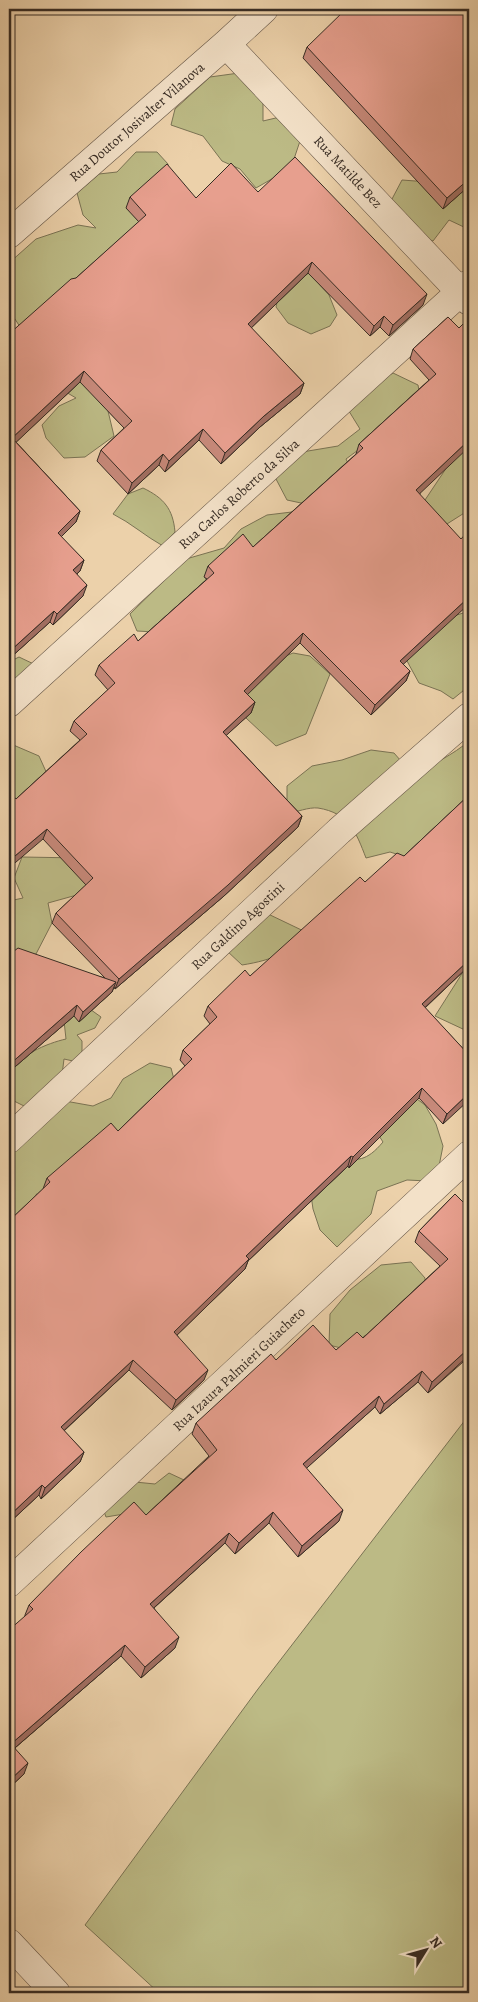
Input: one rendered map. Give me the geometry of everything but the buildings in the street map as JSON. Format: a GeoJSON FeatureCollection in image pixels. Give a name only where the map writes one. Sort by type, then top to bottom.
{"type":"FeatureCollection","features":[{"type":"Feature","properties":{"kind":"street","name":"Rua Doutor Josivalter Vilanova"},"geometry":{"type":"LineString","coordinates":[[9,234],[264,9]]}},
{"type":"Feature","properties":{"kind":"street","name":"Rua Matilde Bez"},"geometry":{"type":"LineString","coordinates":[[226,44],[466,292]]}},
{"type":"Feature","properties":{"kind":"street","name":"Rua Carlos Roberto da Silva"},"geometry":{"type":"LineString","coordinates":[[9,703],[466,292]]}},
{"type":"Feature","properties":{"kind":"street","name":"Rua Galdino Agostini"},"geometry":{"type":"LineString","coordinates":[[9,1139],[339,831],[469,716]]}},
{"type":"Feature","properties":{"kind":"street","name":"Rua Izaura Palmieri Guiacheto"},"geometry":{"type":"LineString","coordinates":[[9,1583],[469,1155]]}},
{"type":"Feature","properties":{"kind":"street"},"geometry":{"type":"LineString","coordinates":[[9,1943],[56,1993]]}},
{"type":"Feature","properties":{"kind":"shaded area"},"geometry":{"type":"Polygon","coordinates":[[[239,73],[263,98],[263,121],[280,117],[301,138],[291,168],[256,188],[240,169],[222,161],[203,136],[171,125],[175,109],[210,77],[239,73]]]}},
{"type":"Feature","properties":{"kind":"shaded area"},"geometry":{"type":"Polygon","coordinates":[[[136,152],[157,152],[168,164],[169,181],[139,223],[30,342],[9,310],[9,263],[36,239],[78,225],[96,228],[83,215],[77,193],[99,174],[117,172],[136,152]]]}},
{"type":"Feature","properties":{"kind":"shaded area"},"geometry":{"type":"Polygon","coordinates":[[[402,180],[469,185],[469,226],[466,228],[449,220],[433,241],[404,230],[392,199],[402,180]]]}},
{"type":"Feature","properties":{"kind":"shaded area"},"geometry":{"type":"Polygon","coordinates":[[[309,273],[329,295],[337,315],[330,326],[311,334],[288,323],[276,307],[279,294],[309,273]]]}},
{"type":"Feature","properties":{"kind":"shaded area"},"geometry":{"type":"Polygon","coordinates":[[[84,353],[121,425],[108,411],[114,436],[85,457],[64,458],[46,438],[42,425],[59,406],[76,398],[54,385],[84,353]]]}},
{"type":"Feature","properties":{"kind":"shaded area"},"geometry":{"type":"Polygon","coordinates":[[[393,373],[418,385],[422,408],[346,459],[356,480],[315,506],[287,500],[276,479],[302,452],[338,446],[360,429],[347,408],[371,386],[393,373]]]}},
{"type":"Feature","properties":{"kind":"shaded area"},"geometry":{"type":"Polygon","coordinates":[[[469,437],[469,510],[439,529],[423,503],[445,470],[457,438],[469,437]]]}},
{"type":"Feature","properties":{"kind":"shaded area"},"geometry":{"type":"Polygon","coordinates":[[[143,488],[162,500],[170,511],[175,532],[163,546],[113,514],[128,494],[143,488]]]}},
{"type":"Feature","properties":{"kind":"shaded area"},"geometry":{"type":"Polygon","coordinates":[[[300,511],[318,533],[205,577],[211,593],[155,632],[137,631],[130,614],[186,559],[224,548],[241,529],[267,515],[300,511]]]}},
{"type":"Feature","properties":{"kind":"shaded area"},"geometry":{"type":"Polygon","coordinates":[[[469,611],[469,686],[453,699],[441,691],[419,683],[407,661],[416,638],[457,615],[469,611]]]}},
{"type":"Feature","properties":{"kind":"shaded area"},"geometry":{"type":"Polygon","coordinates":[[[293,653],[310,656],[330,674],[306,734],[276,746],[246,718],[244,697],[269,663],[293,653]]]}},
{"type":"Feature","properties":{"kind":"shaded area"},"geometry":{"type":"Polygon","coordinates":[[[19,657],[40,667],[9,697],[9,662],[19,657]]]}},
{"type":"Feature","properties":{"kind":"shaded area"},"geometry":{"type":"Polygon","coordinates":[[[469,741],[469,785],[464,790],[469,813],[409,858],[390,852],[366,858],[359,840],[350,825],[337,814],[329,811],[314,808],[287,814],[287,786],[312,766],[342,760],[371,750],[394,753],[415,777],[469,741]]]}},
{"type":"Feature","properties":{"kind":"shaded area"},"geometry":{"type":"Polygon","coordinates":[[[11,744],[39,756],[48,776],[9,814],[9,746],[11,744]]]}},
{"type":"Feature","properties":{"kind":"shaded area"},"geometry":{"type":"Polygon","coordinates":[[[22,857],[81,858],[97,880],[84,893],[48,903],[52,923],[36,954],[14,958],[9,957],[9,901],[23,898],[14,878],[22,857]]]}},
{"type":"Feature","properties":{"kind":"shaded area"},"geometry":{"type":"Polygon","coordinates":[[[266,913],[314,936],[280,955],[242,965],[226,950],[266,913]]]}},
{"type":"Feature","properties":{"kind":"shaded area"},"geometry":{"type":"Polygon","coordinates":[[[469,969],[469,1026],[465,1030],[435,1016],[463,972],[469,969]]]}},
{"type":"Feature","properties":{"kind":"shaded area"},"geometry":{"type":"Polygon","coordinates":[[[87,1007],[101,1017],[95,1028],[77,1035],[82,1041],[82,1058],[73,1061],[64,1059],[62,1075],[26,1107],[10,1099],[8,1081],[12,1069],[18,1062],[33,1052],[66,1039],[64,1021],[87,1007]]]}},
{"type":"Feature","properties":{"kind":"shaded area"},"geometry":{"type":"Polygon","coordinates":[[[150,1063],[171,1068],[180,1102],[52,1200],[36,1194],[49,1215],[9,1247],[9,1185],[13,1185],[11,1152],[65,1101],[93,1106],[111,1098],[123,1079],[150,1063]]]}},
{"type":"Feature","properties":{"kind":"shaded area"},"geometry":{"type":"Polygon","coordinates":[[[401,1087],[425,1105],[436,1124],[443,1146],[439,1166],[428,1181],[407,1180],[377,1191],[371,1214],[337,1247],[320,1230],[313,1209],[311,1195],[333,1160],[349,1160],[367,1156],[383,1142],[370,1122],[401,1087]]]}},
{"type":"Feature","properties":{"kind":"shaded area"},"geometry":{"type":"Polygon","coordinates":[[[411,1262],[425,1278],[424,1305],[364,1336],[353,1351],[329,1345],[330,1314],[350,1290],[381,1265],[411,1262]]]}},
{"type":"Feature","properties":{"kind":"shaded area"},"geometry":{"type":"Polygon","coordinates":[[[469,1415],[469,1993],[159,1993],[85,1925],[258,1689],[469,1415]]]}},
{"type":"Feature","properties":{"kind":"shaded area"},"geometry":{"type":"Polygon","coordinates":[[[169,1473],[184,1480],[180,1493],[142,1526],[130,1513],[106,1517],[102,1506],[125,1481],[155,1484],[169,1473]]]}}]}
